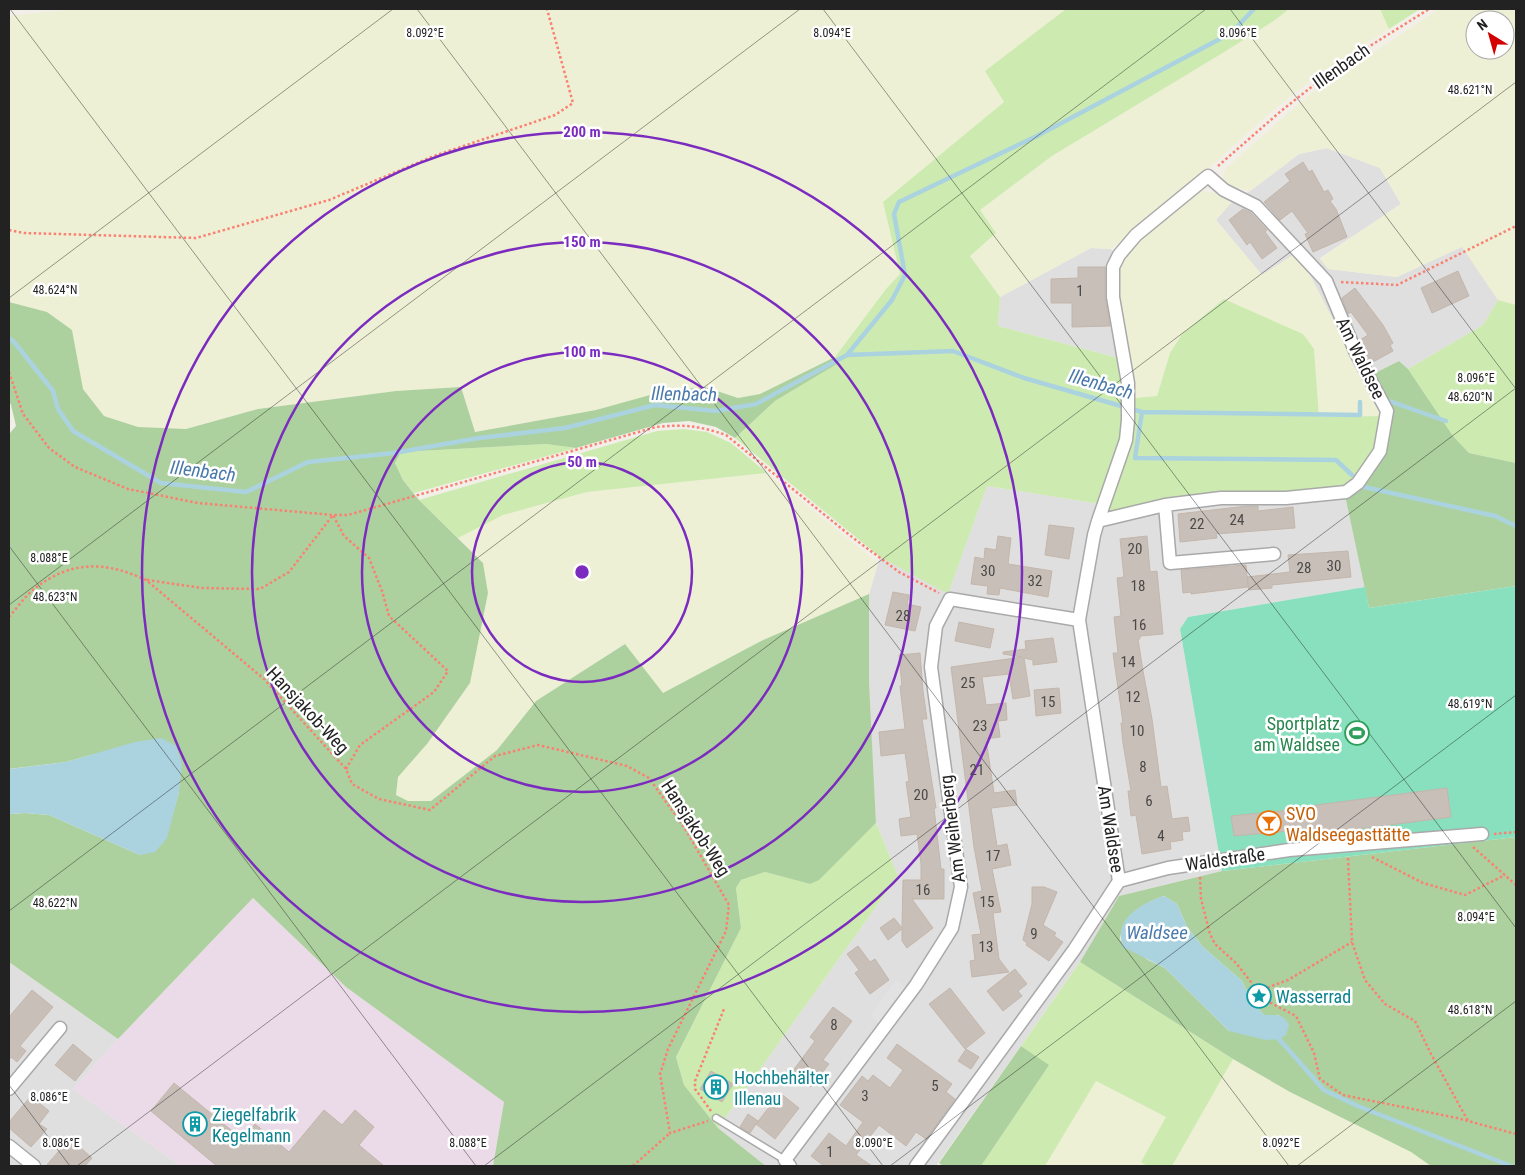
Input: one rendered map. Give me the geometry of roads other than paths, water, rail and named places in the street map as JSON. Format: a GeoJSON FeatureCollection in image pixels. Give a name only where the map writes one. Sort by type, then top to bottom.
{"type":"FeatureCollection","features":[{"type":"Feature","properties":{"kind":"street","name":"Am Waldsee"},"geometry":{"type":"LineString","coordinates":[[916,1166],[1074,950],[1119,881],[1078,620],[1094,535],[1098,521],[1126,440],[1128,420],[1128,383],[1113,297],[1113,267],[1119,255],[1136,235],[1208,176],[1224,190],[1256,206],[1326,281],[1356,353],[1387,412],[1380,451],[1358,482],[1346,492],[1286,498],[1221,498],[1165,505],[1098,521]]}},
{"type":"Feature","properties":{"kind":"street"},"geometry":{"type":"LineString","coordinates":[[1165,505],[1170,563],[1274,554]]}},
{"type":"Feature","properties":{"kind":"street","name":"Am Weiherberg"},"geometry":{"type":"LineString","coordinates":[[787,1163],[916,985],[952,928],[961,887],[931,667],[936,626],[950,599],[1078,620]]}},
{"type":"Feature","properties":{"kind":"street","name":"Waldstraße"},"geometry":{"type":"LineString","coordinates":[[1119,881],[1168,868],[1289,850],[1482,834]]}},
{"type":"Feature","properties":{"kind":"street"},"geometry":{"type":"LineString","coordinates":[[9,1089],[60,1028]]}},
{"type":"Feature","properties":{"kind":"street"},"geometry":{"type":"LineString","coordinates":[[9,1146],[34,1166]]}},
{"type":"Feature","properties":{"kind":"lane"},"geometry":{"type":"LineString","coordinates":[[716,1118],[787,1163]]}},
{"type":"Feature","properties":{"kind":"water"},"geometry":{"type":"Polygon","coordinates":[[[161,738],[176,746],[182,764],[179,792],[167,838],[155,852],[140,855],[49,815],[9,814],[10,769],[66,762],[135,742],[161,738]]]}},
{"type":"Feature","properties":{"kind":"water","name":"Waldsee"},"geometry":{"type":"Polygon","coordinates":[[[1164,896],[1177,904],[1187,927],[1203,947],[1242,981],[1251,1000],[1264,1015],[1284,1018],[1289,1025],[1286,1035],[1279,1039],[1266,1040],[1229,1031],[1165,968],[1123,947],[1122,928],[1126,920],[1138,908],[1164,896]]]}},
{"type":"Feature","properties":{"kind":"waterway"},"geometry":{"type":"LineString","coordinates":[[847,355],[892,300],[905,275],[894,214],[899,202],[1037,136],[1231,33],[1254,9]]}},
{"type":"Feature","properties":{"kind":"waterway","name":"Illenbach"},"geometry":{"type":"LineString","coordinates":[[9,338],[53,391],[58,409],[73,431],[161,483],[246,492],[308,462],[394,453],[479,438],[565,428],[655,405],[716,411],[756,404],[847,355],[953,351],[1024,378],[1142,412],[1135,458],[1336,460],[1352,475]]}},
{"type":"Feature","properties":{"kind":"waterway"},"geometry":{"type":"LineString","coordinates":[[1389,401],[1446,421]]}},
{"type":"Feature","properties":{"kind":"waterway"},"geometry":{"type":"LineString","coordinates":[[1142,412],[1360,415],[1360,402]]}},
{"type":"Feature","properties":{"kind":"waterway","name":"Illenbach"},"geometry":{"type":"LineString","coordinates":[[1364,487],[1495,516],[1516,526]]}},
{"type":"Feature","properties":{"kind":"waterway"},"geometry":{"type":"LineString","coordinates":[[1279,1039],[1324,1090],[1360,1107],[1511,1166]]}},
{"type":"Feature","properties":{"kind":"place","name":"Sportplatz am Waldsee"},"geometry":{"type":"Point","coordinates":[1357,733]}},
{"type":"Feature","properties":{"kind":"place","name":"SVO Waldseegasttätte"},"geometry":{"type":"Point","coordinates":[1269,823]}},
{"type":"Feature","properties":{"kind":"place","name":"Wasserrad"},"geometry":{"type":"Point","coordinates":[1259,996]}},
{"type":"Feature","properties":{"kind":"place","name":"Hochbehälter Illenau"},"geometry":{"type":"Point","coordinates":[716,1087]}},
{"type":"Feature","properties":{"kind":"place","name":"Ziegelfabrik Kegelmann"},"geometry":{"type":"Point","coordinates":[195,1124]}}]}
